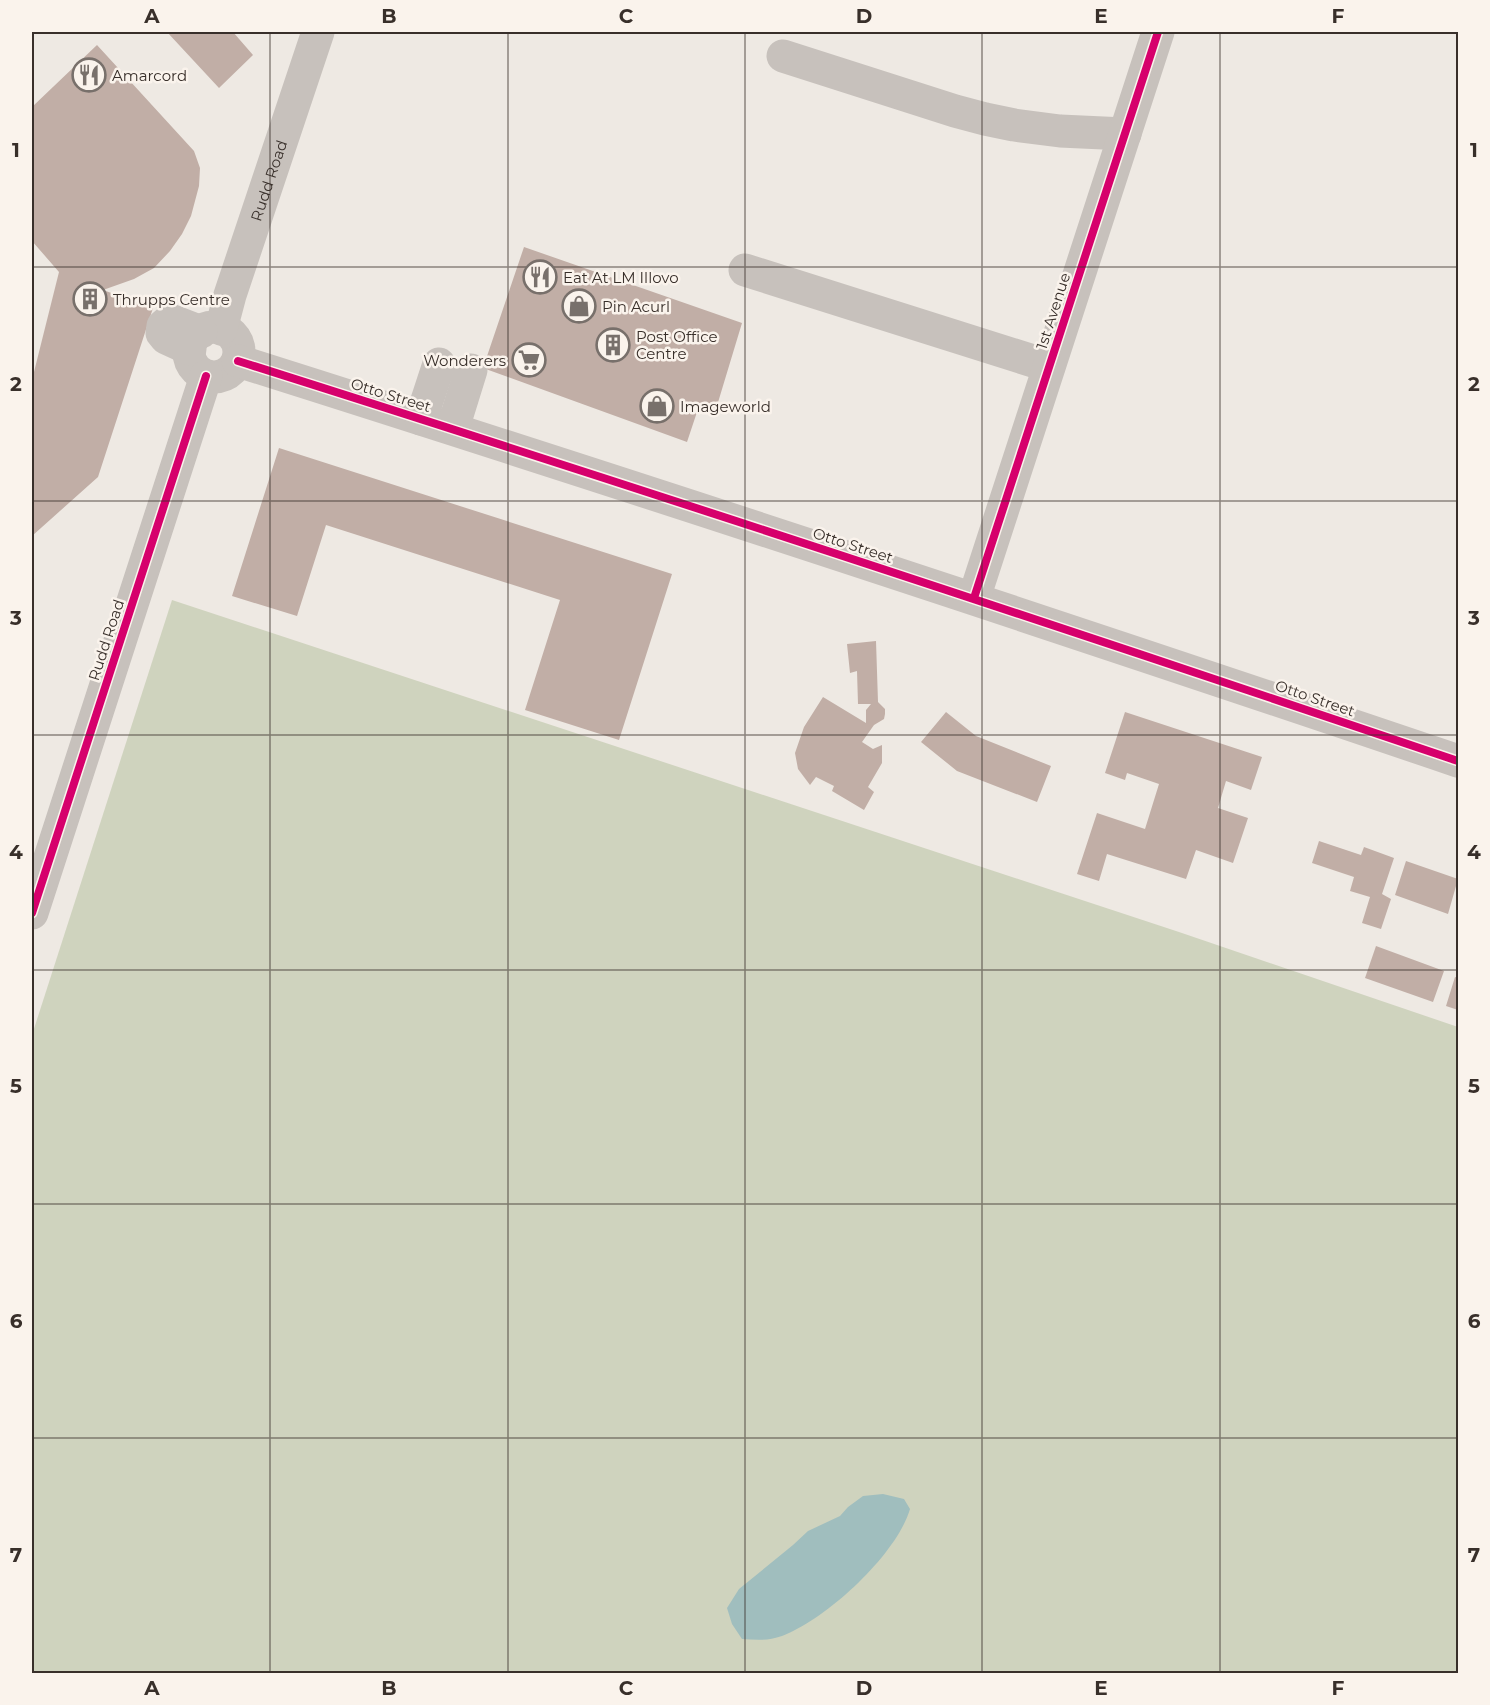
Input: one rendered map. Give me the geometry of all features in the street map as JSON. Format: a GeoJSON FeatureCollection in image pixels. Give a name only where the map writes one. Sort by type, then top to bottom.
{"type":"FeatureCollection","features":[{"type":"Feature","properties":{"kind":"street","name":"Rudd Road"},"geometry":{"type":"LineString","coordinates":[[32,913],[204,346],[237,274],[318,32]]}},
{"type":"Feature","properties":{"kind":"street","name":"1st Avenue"},"geometry":{"type":"LineString","coordinates":[[974,598],[1158,32]]}},
{"type":"Feature","properties":{"kind":"street"},"geometry":{"type":"LineString","coordinates":[[783,56],[985,119],[1060,131],[1125,134]]}},
{"type":"Feature","properties":{"kind":"street"},"geometry":{"type":"LineString","coordinates":[[745,270],[1049,366]]}},
{"type":"Feature","properties":{"kind":"street","name":"Otto Street"},"geometry":{"type":"LineString","coordinates":[[204,346],[234,338],[239,353],[238,361],[453,428],[974,598],[1458,761]]}},
{"type":"Feature","properties":{"kind":"street"},"geometry":{"type":"LineString","coordinates":[[421,419],[439,364]]}},
{"type":"Feature","properties":{"kind":"street"},"geometry":{"type":"LineString","coordinates":[[453,428],[471,369]]}},
{"type":"Feature","properties":{"kind":"green space"},"geometry":{"type":"Polygon","coordinates":[[[172,600],[1179,932],[1458,1027],[1458,1673],[32,1674],[32,1035],[172,600]]]}},
{"type":"Feature","properties":{"kind":"water"},"geometry":{"type":"Polygon","coordinates":[[[883,1494],[904,1499],[910,1509],[903,1527],[891,1545],[858,1583],[800,1628],[772,1639],[742,1639],[732,1624],[727,1608],[739,1589],[808,1531],[840,1516],[863,1496],[883,1494]]]}},
{"type":"Feature","properties":{"kind":"building"},"geometry":{"type":"Polygon","coordinates":[[[167,32],[233,32],[253,55],[219,88],[167,32]]]}},
{"type":"Feature","properties":{"kind":"building","name":"Thrupps Centre"},"geometry":{"type":"Polygon","coordinates":[[[97,45],[194,151],[200,168],[199,186],[191,216],[170,251],[154,268],[134,279],[103,290],[153,308],[98,477],[32,536],[32,380],[59,272],[32,241],[32,107],[97,45]]]}},
{"type":"Feature","properties":{"kind":"building","name":"Post Office Centre"},"geometry":{"type":"Polygon","coordinates":[[[524,247],[742,323],[716,409],[700,403],[687,442],[483,368],[524,247]]]}},
{"type":"Feature","properties":{"kind":"building"},"geometry":{"type":"Polygon","coordinates":[[[279,448],[672,574],[619,740],[525,710],[560,600],[326,525],[297,616],[232,596],[279,448]]]}},
{"type":"Feature","properties":{"kind":"building"},"geometry":{"type":"Polygon","coordinates":[[[876,641],[878,702],[885,709],[885,714],[884,719],[874,725],[862,742],[873,749],[882,745],[882,763],[868,787],[874,792],[864,810],[832,791],[834,786],[816,777],[810,785],[798,769],[795,753],[804,727],[823,697],[866,723],[866,710],[871,704],[858,704],[857,671],[850,673],[847,644],[876,641]]]}},
{"type":"Feature","properties":{"kind":"building"},"geometry":{"type":"Polygon","coordinates":[[[946,712],[976,736],[1051,766],[1037,802],[957,771],[921,742],[946,712]]]}},
{"type":"Feature","properties":{"kind":"building"},"geometry":{"type":"Polygon","coordinates":[[[1125,712],[1262,757],[1251,790],[1226,781],[1218,808],[1248,818],[1233,863],[1196,850],[1186,879],[1107,854],[1099,881],[1077,874],[1097,813],[1145,829],[1159,784],[1127,773],[1125,780],[1105,773],[1125,712]]]}},
{"type":"Feature","properties":{"kind":"building"},"geometry":{"type":"Polygon","coordinates":[[[1319,841],[1361,855],[1364,847],[1394,858],[1382,894],[1391,899],[1381,929],[1362,923],[1370,897],[1350,891],[1354,877],[1312,863],[1319,841]]]}},
{"type":"Feature","properties":{"kind":"building"},"geometry":{"type":"Polygon","coordinates":[[[1406,861],[1458,879],[1448,914],[1395,895],[1406,861]]]}},
{"type":"Feature","properties":{"kind":"building"},"geometry":{"type":"Polygon","coordinates":[[[1376,946],[1444,971],[1433,1002],[1365,978],[1376,946]]]}},
{"type":"Feature","properties":{"kind":"building"},"geometry":{"type":"Polygon","coordinates":[[[1455,977],[1458,978],[1458,1010],[1446,1006],[1455,977]]]}},
{"type":"Feature","properties":{"kind":"cycle path"},"geometry":{"type":"LineString","coordinates":[[974,598],[1158,32]]}},
{"type":"Feature","properties":{"kind":"cycle path"},"geometry":{"type":"LineString","coordinates":[[238,361],[849,558],[1458,761]]}},
{"type":"Feature","properties":{"kind":"cycle path"},"geometry":{"type":"LineString","coordinates":[[32,913],[206,376]]}},
{"type":"Feature","properties":{"kind":"place","name":"Amarcord"},"geometry":{"type":"Point","coordinates":[89,75]}},
{"type":"Feature","properties":{"kind":"place","name":"Eat At LM Illovo"},"geometry":{"type":"Point","coordinates":[540,277]}},
{"type":"Feature","properties":{"kind":"place","name":"Thrupps Centre"},"geometry":{"type":"Point","coordinates":[90,299]}},
{"type":"Feature","properties":{"kind":"place","name":"Pin Acurl"},"geometry":{"type":"Point","coordinates":[579,306]}},
{"type":"Feature","properties":{"kind":"place","name":"Post Office Centre"},"geometry":{"type":"Point","coordinates":[613,345]}},
{"type":"Feature","properties":{"kind":"place","name":"Wonderers"},"geometry":{"type":"Point","coordinates":[529,360]}},
{"type":"Feature","properties":{"kind":"place","name":"Imageworld"},"geometry":{"type":"Point","coordinates":[657,406]}}]}
